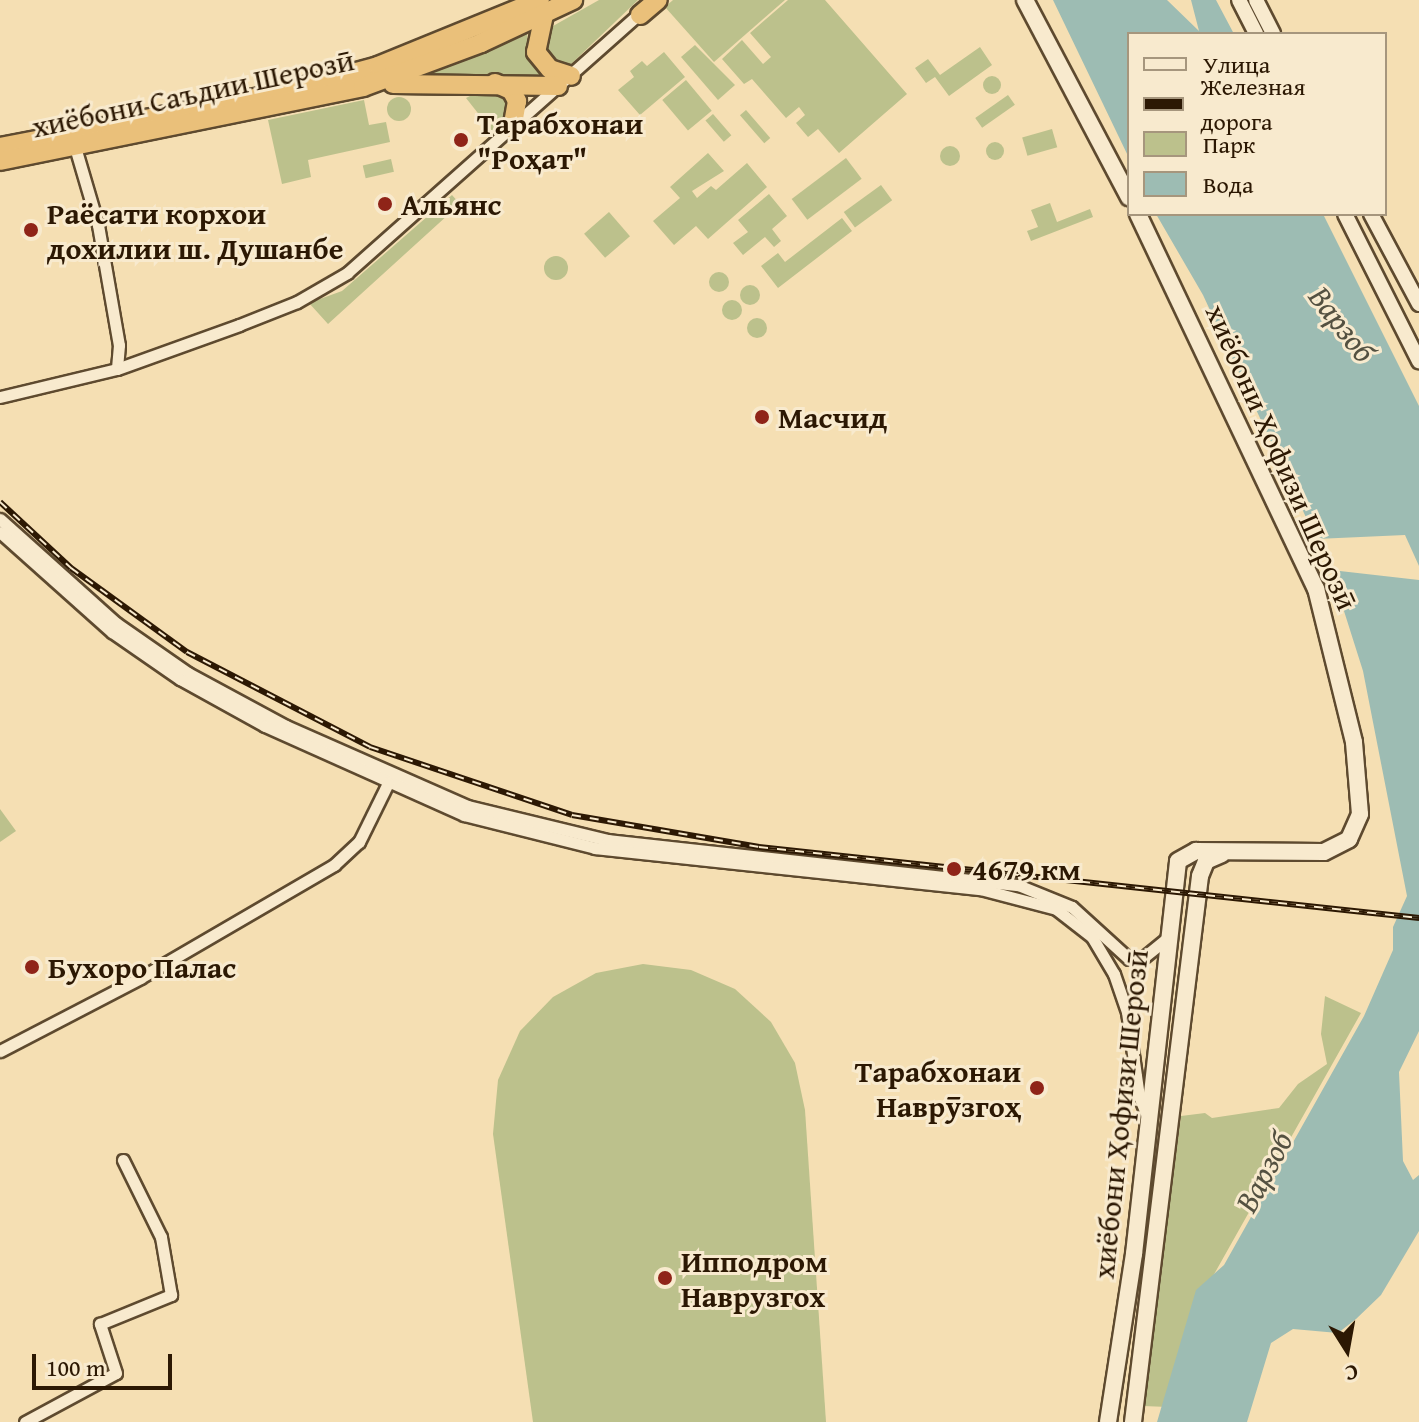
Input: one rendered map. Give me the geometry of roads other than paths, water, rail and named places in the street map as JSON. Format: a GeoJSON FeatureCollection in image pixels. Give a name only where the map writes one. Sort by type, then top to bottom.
{"type":"FeatureCollection","features":[{"type":"Feature","properties":{"kind":"highway","name":"хиёбони Саъдии Шерозӣ"},"geometry":{"type":"LineString","coordinates":[[0,147],[275,94],[378,66],[573,0]]}},
{"type":"Feature","properties":{"kind":"highway"},"geometry":{"type":"LineString","coordinates":[[645,7],[658,0]]}},
{"type":"Feature","properties":{"kind":"highway","name":"хиёбони Саъдии Шерозӣ"},"geometry":{"type":"LineString","coordinates":[[0,161],[363,87],[542,8]]}},
{"type":"Feature","properties":{"kind":"highway"},"geometry":{"type":"LineString","coordinates":[[542,8],[536,52],[564,81]]}},
{"type":"Feature","properties":{"kind":"highway"},"geometry":{"type":"LineString","coordinates":[[363,87],[564,81]]}},
{"type":"Feature","properties":{"kind":"highway"},"geometry":{"type":"LineString","coordinates":[[492,82],[511,90],[517,101],[512,129]]}},
{"type":"Feature","properties":{"kind":"main road"},"geometry":{"type":"LineString","coordinates":[[1025,0],[1127,193]]}},
{"type":"Feature","properties":{"kind":"main road","name":"хиёбони Ҳофизи Шерозӣ"},"geometry":{"type":"LineString","coordinates":[[1108,1422],[1149,1123],[1178,861],[1191,852],[1324,852],[1349,839],[1360,814],[1354,742],[1316,589],[1139,216]]}},
{"type":"Feature","properties":{"kind":"main road","name":"хиёбони Ҳофизи Шерозӣ"},"geometry":{"type":"LineString","coordinates":[[1133,1422],[1173,1128],[1200,876],[1209,858],[1224,853]]}},
{"type":"Feature","properties":{"kind":"main road"},"geometry":{"type":"LineString","coordinates":[[1149,1123],[1173,1128]]}},
{"type":"Feature","properties":{"kind":"street"},"geometry":{"type":"LineString","coordinates":[[1239,0],[1255,32]]}},
{"type":"Feature","properties":{"kind":"street"},"geometry":{"type":"LineString","coordinates":[[1256,0],[1272,32]]}},
{"type":"Feature","properties":{"kind":"street"},"geometry":{"type":"LineString","coordinates":[[0,397],[117,369],[292,305],[347,273],[512,129],[645,7]]}},
{"type":"Feature","properties":{"kind":"street"},"geometry":{"type":"LineString","coordinates":[[75,147],[98,225],[119,345],[117,369]]}},
{"type":"Feature","properties":{"kind":"street"},"geometry":{"type":"LineString","coordinates":[[1346,216],[1419,361]]}},
{"type":"Feature","properties":{"kind":"street"},"geometry":{"type":"LineString","coordinates":[[1372,216],[1419,304]]}},
{"type":"Feature","properties":{"kind":"street"},"geometry":{"type":"LineString","coordinates":[[0,519],[116,623],[163,657],[242,704],[404,780],[478,810],[551,829],[772,863]]}},
{"type":"Feature","properties":{"kind":"street"},"geometry":{"type":"LineString","coordinates":[[0,532],[145,657],[236,712],[464,815],[555,841],[909,876],[1045,893],[1085,917],[1129,959],[1144,957],[1169,937]]}},
{"type":"Feature","properties":{"kind":"street"},"geometry":{"type":"LineString","coordinates":[[0,1051],[140,978],[334,865],[359,842],[388,783]]}},
{"type":"Feature","properties":{"kind":"street"},"geometry":{"type":"LineString","coordinates":[[909,876],[1034,900],[1087,932],[1110,966],[1125,1002],[1139,1096],[1149,1123]]}},
{"type":"Feature","properties":{"kind":"street"},"geometry":{"type":"LineString","coordinates":[[25,1422],[116,1373],[100,1324],[171,1295],[161,1237],[123,1160]]}},
{"type":"Feature","properties":{"kind":"water"},"geometry":{"type":"Polygon","coordinates":[[[1053,0],[1167,0],[1199,31],[1191,0],[1216,0],[1233,32],[1127,32],[1127,154],[1053,0]]]}},
{"type":"Feature","properties":{"kind":"water","name":"Варзоб"},"geometry":{"type":"Polygon","coordinates":[[[1157,216],[1324,216],[1419,406],[1419,566],[1405,535],[1316,539],[1203,295],[1157,216]]]}},
{"type":"Feature","properties":{"kind":"water"},"geometry":{"type":"Polygon","coordinates":[[[1331,570],[1419,580],[1419,1031],[1399,1072],[1403,1161],[1413,1180],[1419,1175],[1419,1231],[1381,1295],[1338,1333],[1293,1329],[1271,1343],[1247,1422],[1157,1422],[1196,1290],[1224,1265],[1364,1016],[1393,950],[1393,927],[1407,896],[1363,671],[1331,570]]]}},
{"type":"Feature","properties":{"kind":"railway"},"geometry":{"type":"LineString","coordinates":[[0,502],[71,568],[187,652],[370,747],[572,815],[759,847],[1419,918]]}},
{"type":"Feature","properties":{"kind":"place","name":"Тарабхонаи \"Роҳат\""},"geometry":{"type":"Point","coordinates":[461,140]}},
{"type":"Feature","properties":{"kind":"place","name":"Альянс"},"geometry":{"type":"Point","coordinates":[385,204]}},
{"type":"Feature","properties":{"kind":"place","name":"Раёсати корхои дохилии ш. Душанбе"},"geometry":{"type":"Point","coordinates":[31,230]}},
{"type":"Feature","properties":{"kind":"place","name":"Масчид"},"geometry":{"type":"Point","coordinates":[762,417]}},
{"type":"Feature","properties":{"kind":"place","name":"4679 км"},"geometry":{"type":"Point","coordinates":[954,869]}},
{"type":"Feature","properties":{"kind":"place","name":"Бухоро Палас"},"geometry":{"type":"Point","coordinates":[32,967]}},
{"type":"Feature","properties":{"kind":"place","name":"Тарабхонаи Наврӯзгоҳ"},"geometry":{"type":"Point","coordinates":[1037,1088]}},
{"type":"Feature","properties":{"kind":"place","name":"Ипподром Наврузгох"},"geometry":{"type":"Point","coordinates":[665,1278]}}]}
